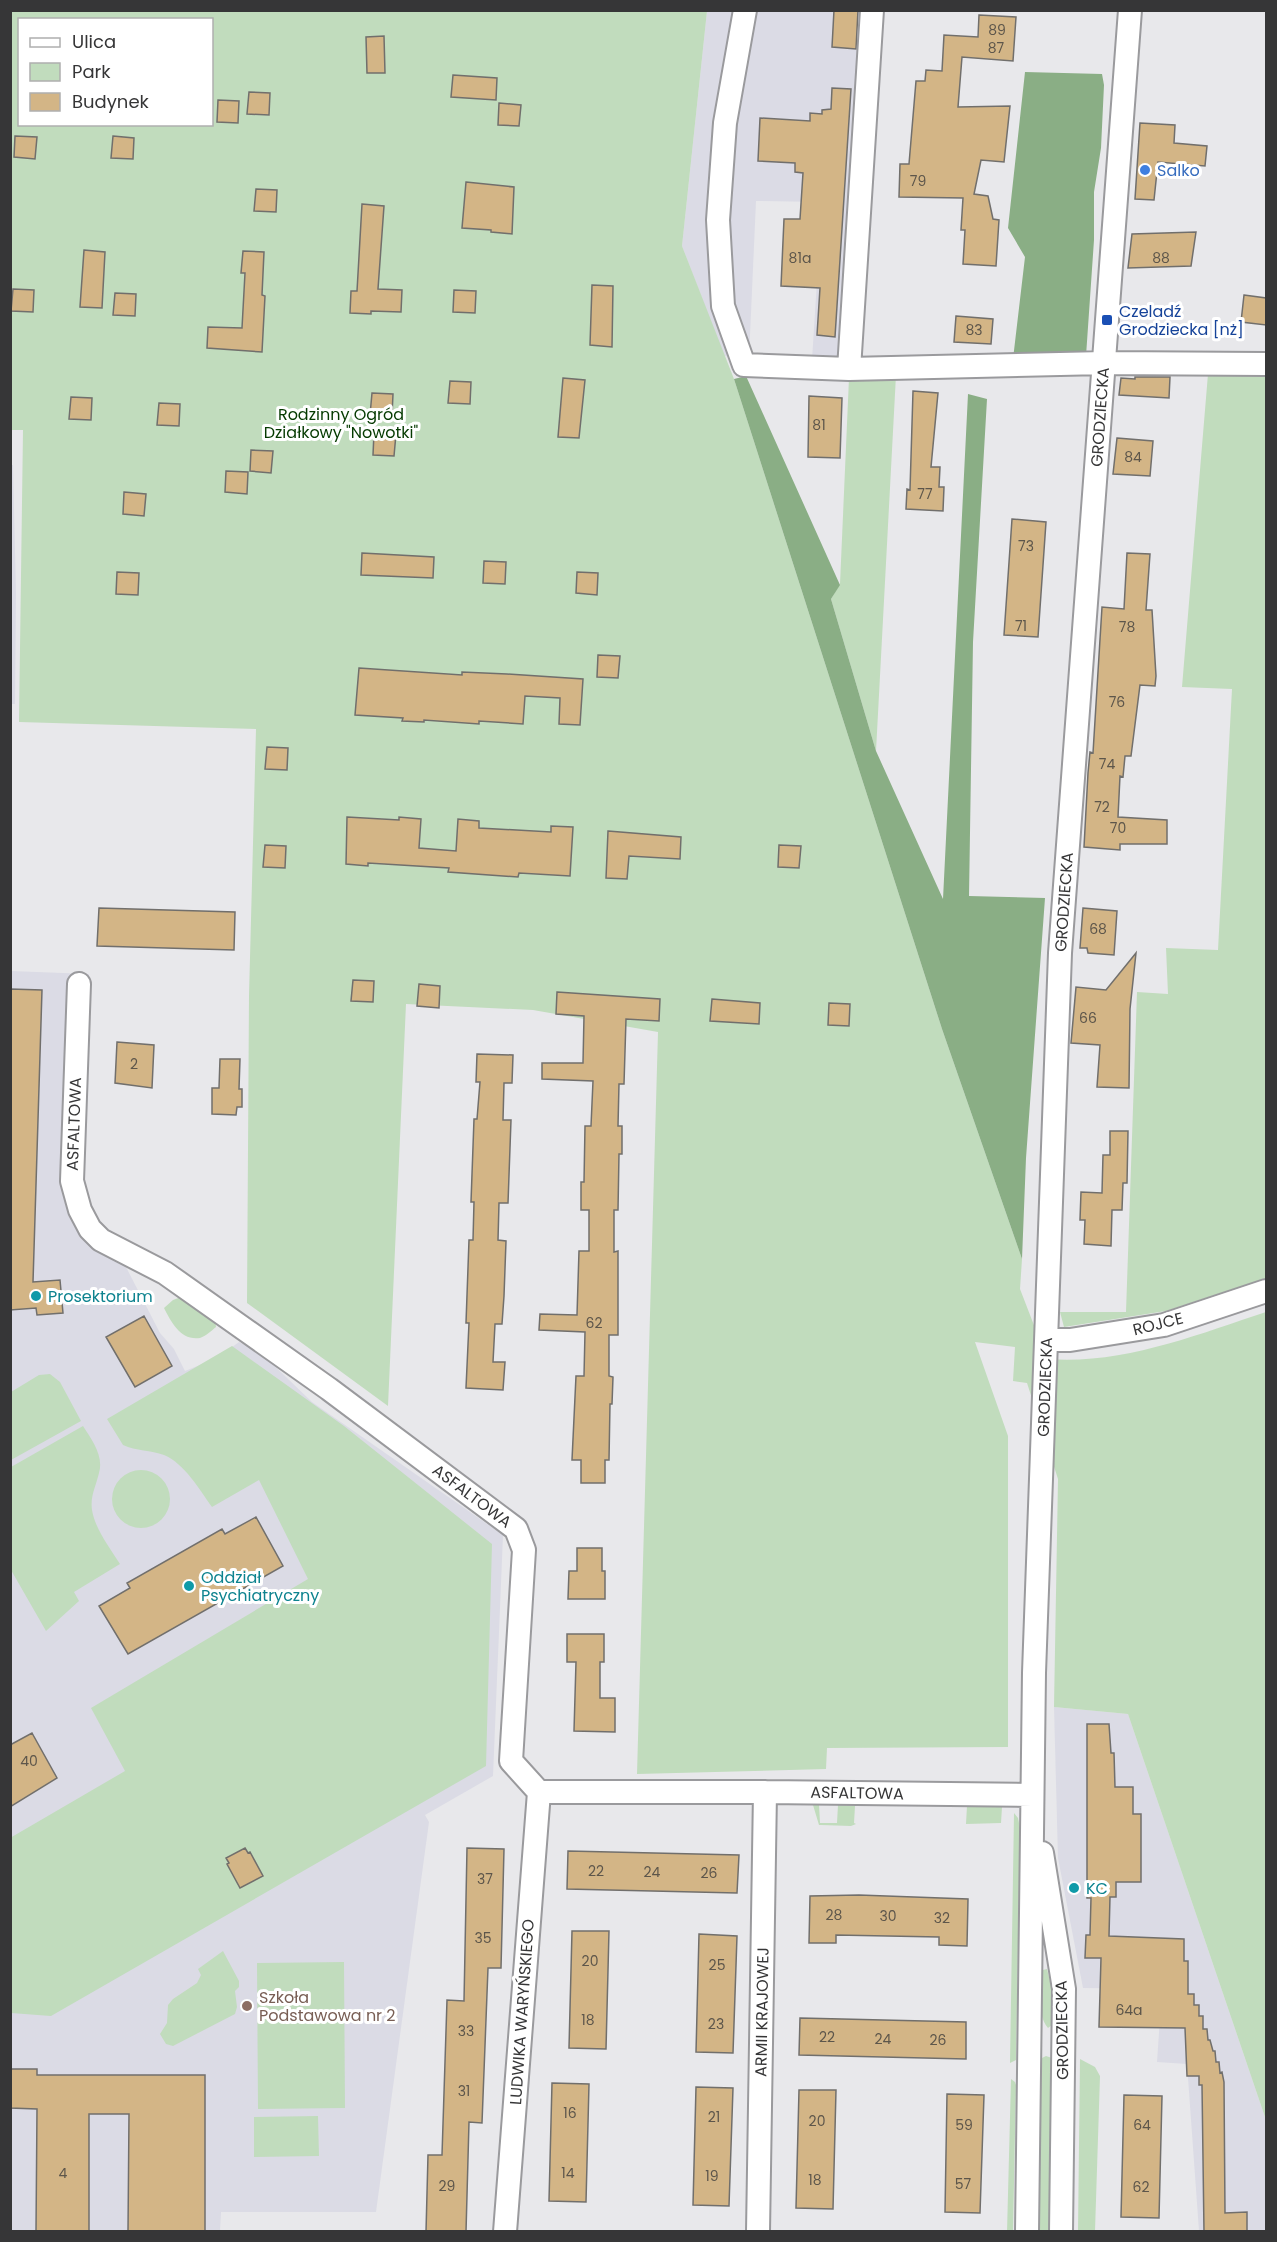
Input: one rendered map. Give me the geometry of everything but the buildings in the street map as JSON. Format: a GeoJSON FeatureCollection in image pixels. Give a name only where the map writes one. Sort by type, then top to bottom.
{"type":"FeatureCollection","features":[{"type":"Feature","properties":{"kind":"street"},"geometry":{"type":"LineString","coordinates":[[745,10],[725,123],[718,220],[723,306],[744,365],[849,369],[1104,363],[1266,364]]}},
{"type":"Feature","properties":{"kind":"street"},"geometry":{"type":"LineString","coordinates":[[849,369],[872,10]]}},
{"type":"Feature","properties":{"kind":"street","name":"GRODZIECKA"},"geometry":{"type":"LineString","coordinates":[[1027,2232],[1034,1673],[1060,953],[1130,10]]}},
{"type":"Feature","properties":{"kind":"street","name":"ASFALTOWA"},"geometry":{"type":"LineString","coordinates":[[79,984],[72,1181],[80,1210],[90,1229],[101,1240],[165,1273],[222,1313],[329,1389],[516,1529],[524,1550],[511,1761],[539,1792],[1032,1795]]}},
{"type":"Feature","properties":{"kind":"street","name":"ROJCE"},"geometry":{"type":"LineString","coordinates":[[1047,1340],[1070,1340],[1164,1325],[1266,1291]]}},
{"type":"Feature","properties":{"kind":"street","name":"LUDWIKA WARYŃSKIEGO"},"geometry":{"type":"LineString","coordinates":[[505,2232],[539,1792]]}},
{"type":"Feature","properties":{"kind":"street","name":"ARMII KRAJOWEJ"},"geometry":{"type":"LineString","coordinates":[[758,2232],[765,1792]]}},
{"type":"Feature","properties":{"kind":"street","name":"GRODZIECKA"},"geometry":{"type":"LineString","coordinates":[[1032,1795],[1064,1989],[1061,2232]]}},
{"type":"Feature","properties":{"kind":"shaded area"},"geometry":{"type":"Polygon","coordinates":[[[707,11],[864,11],[843,360],[812,360],[822,202],[756,201],[749,358],[724,356],[682,246],[707,11]]]}},
{"type":"Feature","properties":{"kind":"shaded area"},"geometry":{"type":"Polygon","coordinates":[[[11,465],[13,465],[16,593],[15,704],[10,704],[11,465]]]}},
{"type":"Feature","properties":{"kind":"shaded area"},"geometry":{"type":"Polygon","coordinates":[[[11,971],[89,974],[82,1183],[93,1218],[127,1269],[160,1333],[174,1349],[185,1371],[217,1358],[239,1342],[261,1353],[312,1402],[503,1535],[493,1776],[425,1815],[429,1822],[376,2212],[221,2212],[220,2231],[11,2232],[11,971]]]}},
{"type":"Feature","properties":{"kind":"shaded area"},"geometry":{"type":"Polygon","coordinates":[[[1054,1707],[1128,1714],[1266,2120],[1266,2231],[1199,2231],[1187,2064],[1157,2062],[1162,1989],[1083,1988],[1058,1858],[1054,1707]]]}},
{"type":"Feature","properties":{"kind":"green space","name":"Rodzinny Ogród Działkowy \"Nowotki\""},"geometry":{"type":"Polygon","coordinates":[[[10,11],[707,11],[682,246],[734,379],[942,1029],[1022,1259],[1020,1289],[1047,1359],[1075,1360],[1131,1353],[1186,1339],[1266,1312],[1266,2120],[1128,1714],[1054,1707],[1058,1479],[1027,1383],[1013,1381],[1015,1347],[975,1342],[1008,1436],[1008,1747],[827,1748],[826,1769],[637,1774],[658,1032],[533,1010],[406,1004],[388,1406],[247,1303],[249,996],[256,729],[19,722],[23,430],[10,430],[10,11]]]}},
{"type":"Feature","properties":{"kind":"green space"},"geometry":{"type":"Polygon","coordinates":[[[1025,72],[1102,74],[1104,85],[1101,148],[1094,192],[1094,240],[1086,356],[1013,359],[1025,257],[1008,228],[1025,72]]]}},
{"type":"Feature","properties":{"kind":"green space"},"geometry":{"type":"Polygon","coordinates":[[[1208,374],[1266,377],[1266,1278],[1166,1311],[1064,1327],[1060,1312],[1126,1312],[1137,992],[1168,994],[1166,948],[1218,950],[1232,689],[1182,687],[1208,374]]]}},
{"type":"Feature","properties":{"kind":"green space"},"geometry":{"type":"Polygon","coordinates":[[[896,375],[876,751],[831,599],[840,584],[849,378],[896,375]]]}},
{"type":"Feature","properties":{"kind":"green space"},"geometry":{"type":"Polygon","coordinates":[[[746,376],[840,585],[831,599],[876,751],[943,899],[968,394],[987,399],[973,642],[969,896],[1045,898],[1026,1158],[1022,1259],[942,1029],[734,379],[746,376]]]}},
{"type":"Feature","properties":{"kind":"green space"},"geometry":{"type":"Polygon","coordinates":[[[181,1297],[215,1319],[216,1327],[200,1338],[187,1337],[182,1334],[164,1308],[173,1300],[181,1297]]]}},
{"type":"Feature","properties":{"kind":"green space"},"geometry":{"type":"Polygon","coordinates":[[[232,1346],[344,1426],[492,1544],[486,1766],[51,2016],[11,2013],[10,1838],[125,1771],[91,1708],[308,1579],[259,1480],[212,1507],[179,1464],[164,1455],[123,1445],[107,1419],[232,1346]]]}},
{"type":"Feature","properties":{"kind":"green space"},"geometry":{"type":"Polygon","coordinates":[[[50,1374],[60,1382],[81,1421],[11,1460],[11,1392],[39,1375],[50,1374]]]}},
{"type":"Feature","properties":{"kind":"green space"},"geometry":{"type":"Polygon","coordinates":[[[83,1426],[100,1460],[92,1510],[103,1538],[120,1564],[74,1592],[79,1601],[46,1631],[11,1570],[11,1467],[83,1426]]]}},
{"type":"Feature","properties":{"kind":"green space"},"geometry":{"type":"Polygon","coordinates":[[[135,1470],[147,1470],[162,1478],[170,1493],[170,1505],[162,1520],[147,1528],[135,1528],[120,1520],[112,1505],[112,1493],[120,1478],[135,1470]]]}},
{"type":"Feature","properties":{"kind":"green space"},"geometry":{"type":"Polygon","coordinates":[[[813,1805],[819,1805],[820,1823],[837,1823],[838,1805],[855,1806],[854,1823],[856,1824],[851,1826],[819,1825],[813,1805]]]}},
{"type":"Feature","properties":{"kind":"green space"},"geometry":{"type":"Polygon","coordinates":[[[967,1806],[1002,1807],[1001,1823],[966,1824],[967,1806]]]}},
{"type":"Feature","properties":{"kind":"green space"},"geometry":{"type":"Polygon","coordinates":[[[1014,1813],[1018,1818],[1020,1828],[1016,2060],[1010,2063],[1014,1813]]]}},
{"type":"Feature","properties":{"kind":"green space"},"geometry":{"type":"Polygon","coordinates":[[[223,1951],[239,1981],[239,1987],[235,1991],[237,2007],[235,2014],[173,2046],[166,2044],[160,2034],[167,2023],[168,2005],[197,1983],[201,1975],[198,1969],[223,1951]]]}},
{"type":"Feature","properties":{"kind":"green space"},"geometry":{"type":"Polygon","coordinates":[[[344,1962],[345,2108],[258,2109],[257,1963],[344,1962]]]}},
{"type":"Feature","properties":{"kind":"green space"},"geometry":{"type":"Polygon","coordinates":[[[1047,1969],[1053,1993],[1053,2024],[1048,2028],[1042,2015],[1040,2000],[1043,1970],[1047,1969]]]}},
{"type":"Feature","properties":{"kind":"green space"},"geometry":{"type":"Polygon","coordinates":[[[1046,2056],[1052,2058],[1051,2231],[1038,2232],[1041,2061],[1046,2056]]]}},
{"type":"Feature","properties":{"kind":"green space"},"geometry":{"type":"Polygon","coordinates":[[[1080,2059],[1095,2067],[1100,2076],[1095,2231],[1078,2231],[1080,2059]]]}},
{"type":"Feature","properties":{"kind":"green space"},"geometry":{"type":"Polygon","coordinates":[[[1011,2079],[1016,2085],[1013,2231],[1007,2232],[1011,2079]]]}},
{"type":"Feature","properties":{"kind":"green space"},"geometry":{"type":"Polygon","coordinates":[[[318,2116],[319,2156],[254,2157],[254,2117],[318,2116]]]}},
{"type":"Feature","properties":{"kind":"place","name":"Salko"},"geometry":{"type":"Point","coordinates":[1145,170]}},
{"type":"Feature","properties":{"kind":"place","name":"Czeladź Grodziecka [nż]"},"geometry":{"type":"Point","coordinates":[1107,320]}},
{"type":"Feature","properties":{"kind":"place","name":"Prosektorium"},"geometry":{"type":"Point","coordinates":[36,1296]}},
{"type":"Feature","properties":{"kind":"place","name":"Oddział Psychiatryczny"},"geometry":{"type":"Point","coordinates":[189,1586]}},
{"type":"Feature","properties":{"kind":"place","name":"KC"},"geometry":{"type":"Point","coordinates":[1074,1888]}},
{"type":"Feature","properties":{"kind":"place","name":"Szkoła Podstawowa nr 2"},"geometry":{"type":"Point","coordinates":[247,2006]}}]}
